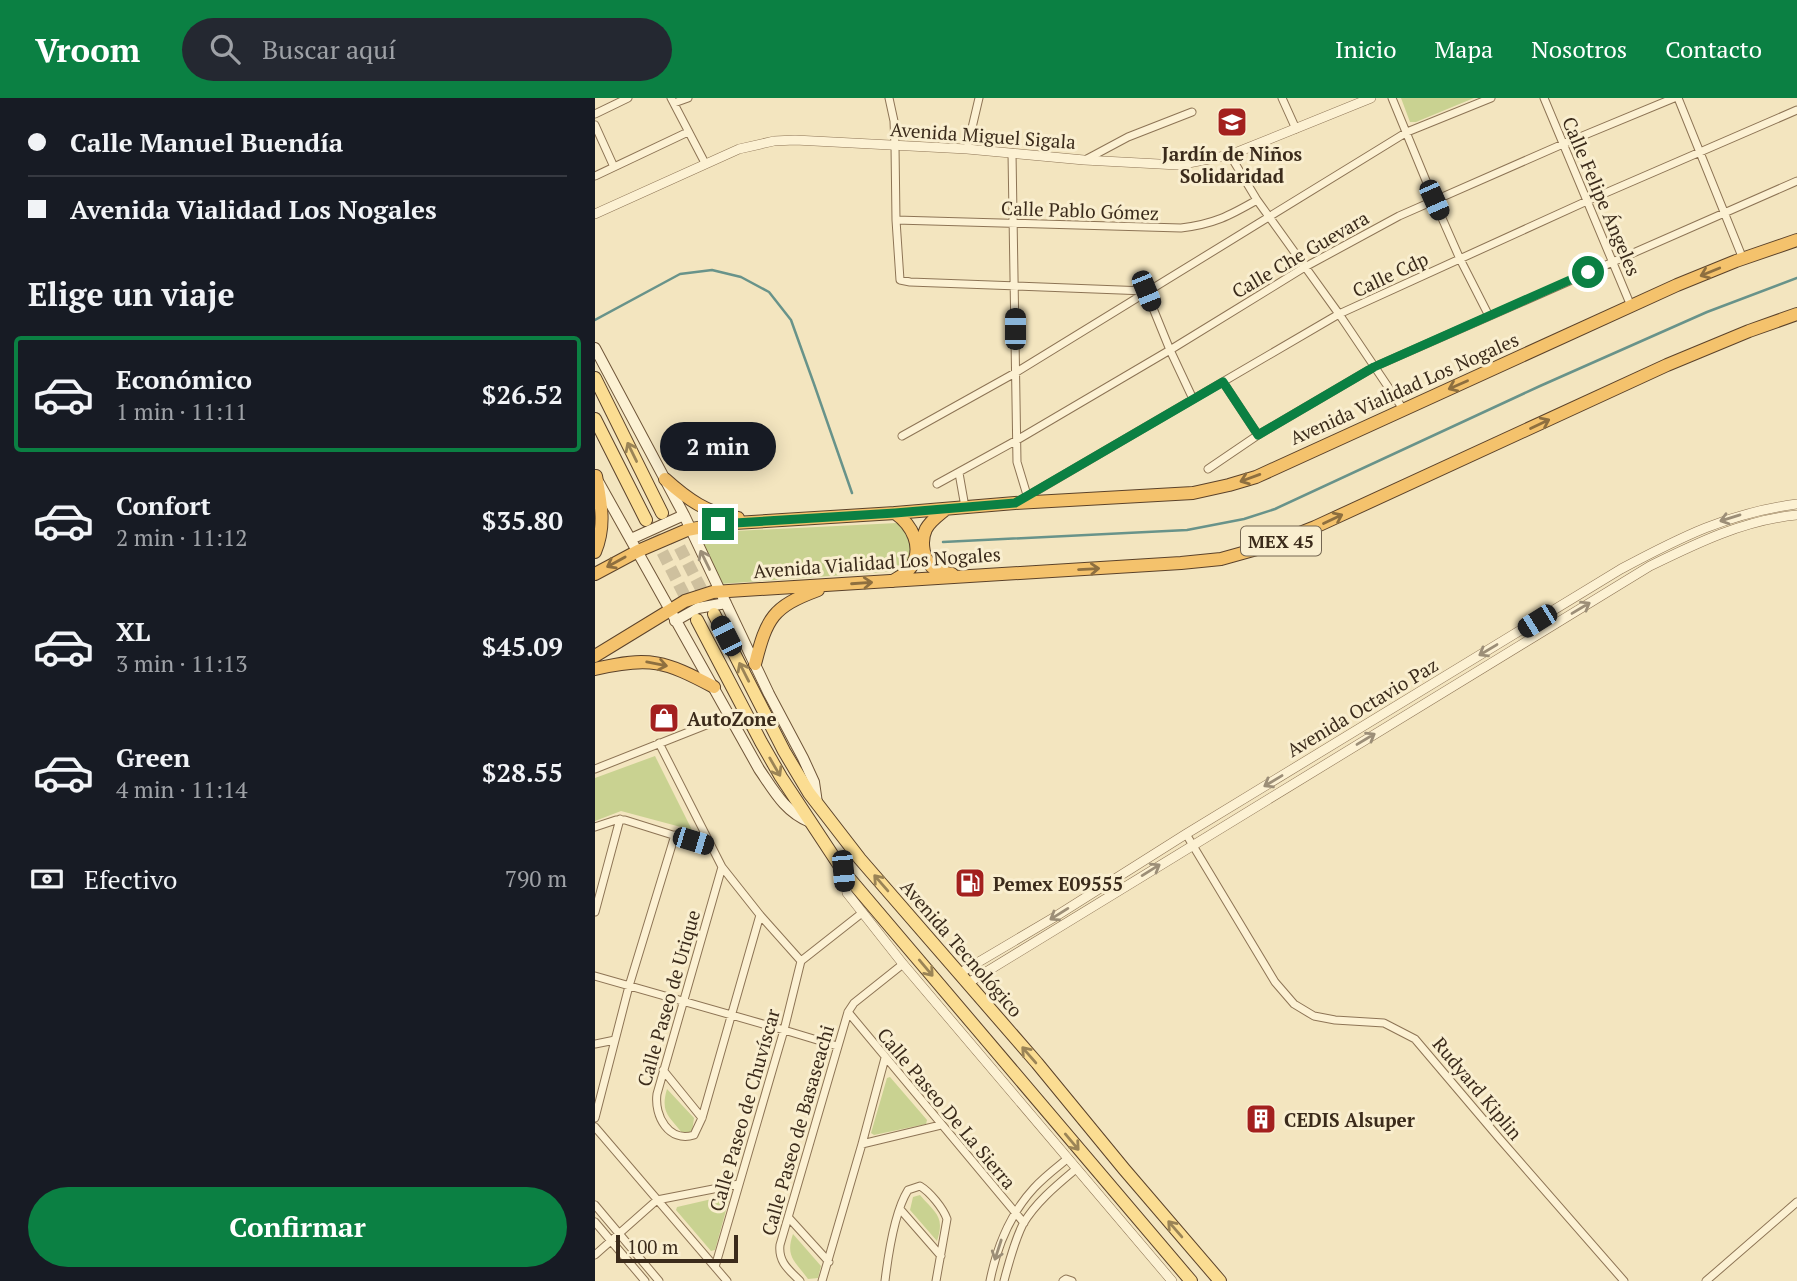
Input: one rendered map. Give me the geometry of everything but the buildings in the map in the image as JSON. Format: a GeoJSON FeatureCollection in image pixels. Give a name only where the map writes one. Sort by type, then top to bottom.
{"type":"FeatureCollection","features":[{"type":"Feature","properties":{"kind":"highway","name":"Avenida Vialidad Los Nogales"},"geometry":{"type":"LineString","coordinates":[[595,574],[634,545],[718,524],[1193,493],[1229,485],[1256,477],[1677,285],[1797,240]]}},
{"type":"Feature","properties":{"kind":"highway","name":"Avenida Vialidad Los Nogales"},"geometry":{"type":"LineString","coordinates":[[595,656],[672,616],[692,598],[830,585],[1181,563],[1221,559],[1264,547],[1315,527],[1667,365],[1797,314]]}},
{"type":"Feature","properties":{"kind":"highway"},"geometry":{"type":"LineString","coordinates":[[595,476],[603,526],[595,552]]}},
{"type":"Feature","properties":{"kind":"highway"},"geometry":{"type":"LineString","coordinates":[[665,479],[689,500],[706,509],[724,516],[766,521]]}},
{"type":"Feature","properties":{"kind":"highway"},"geometry":{"type":"LineString","coordinates":[[946,509],[926,529],[923,548],[930,564],[937,570],[960,576]]}},
{"type":"Feature","properties":{"kind":"highway"},"geometry":{"type":"LineString","coordinates":[[893,581],[910,568],[915,558],[914,535],[905,520],[895,513]]}},
{"type":"Feature","properties":{"kind":"highway"},"geometry":{"type":"LineString","coordinates":[[755,664],[762,635],[775,614],[798,598],[830,585]]}},
{"type":"Feature","properties":{"kind":"highway"},"geometry":{"type":"LineString","coordinates":[[595,668],[647,661],[684,671],[714,687]]}},
{"type":"Feature","properties":{"kind":"main road"},"geometry":{"type":"LineString","coordinates":[[595,348],[684,515],[814,782],[817,803]]}},
{"type":"Feature","properties":{"kind":"main road"},"geometry":{"type":"LineString","coordinates":[[595,378],[662,513]]}},
{"type":"Feature","properties":{"kind":"main road"},"geometry":{"type":"LineString","coordinates":[[595,419],[646,520]]}},
{"type":"Feature","properties":{"kind":"main road"},"geometry":{"type":"LineString","coordinates":[[595,476],[759,769],[783,805],[798,818],[810,822]]}},
{"type":"Feature","properties":{"kind":"main road"},"geometry":{"type":"LineString","coordinates":[[634,545],[684,515]]}},
{"type":"Feature","properties":{"kind":"main road","name":"Avenida Tecnológico"},"geometry":{"type":"LineString","coordinates":[[714,614],[784,751],[809,793],[860,859],[1220,1281]]}},
{"type":"Feature","properties":{"kind":"main road","name":"Avenida Tecnológico"},"geometry":{"type":"LineString","coordinates":[[697,620],[761,742],[843,871],[1191,1281]]}},
{"type":"Feature","properties":{"kind":"street"},"geometry":{"type":"LineString","coordinates":[[595,114],[628,98]]}},
{"type":"Feature","properties":{"kind":"street"},"geometry":{"type":"LineString","coordinates":[[688,98],[672,101],[705,163]]}},
{"type":"Feature","properties":{"kind":"street"},"geometry":{"type":"LineString","coordinates":[[890,98],[894,121],[900,280],[1146,291]]}},
{"type":"Feature","properties":{"kind":"street"},"geometry":{"type":"LineString","coordinates":[[967,149],[979,98]]}},
{"type":"Feature","properties":{"kind":"street"},"geometry":{"type":"LineString","coordinates":[[1282,98],[1296,129]]}},
{"type":"Feature","properties":{"kind":"street","name":"Avenida Miguel Sigala"},"geometry":{"type":"LineString","coordinates":[[595,214],[739,149],[773,141],[967,149],[1084,160],[1178,165],[1230,155],[1371,98]]}},
{"type":"Feature","properties":{"kind":"street"},"geometry":{"type":"LineString","coordinates":[[1392,98],[1460,259],[1489,316]]}},
{"type":"Feature","properties":{"kind":"street"},"geometry":{"type":"LineString","coordinates":[[902,436],[1015,373],[1407,132],[1491,98]]}},
{"type":"Feature","properties":{"kind":"street","name":"Calle Felipe Ángeles"},"geometry":{"type":"LineString","coordinates":[[1543,98],[1631,306]]}},
{"type":"Feature","properties":{"kind":"street"},"geometry":{"type":"LineString","coordinates":[[1676,98],[1743,259]]}},
{"type":"Feature","properties":{"kind":"street","name":"Calle Che Guevara"},"geometry":{"type":"LineString","coordinates":[[937,484],[1170,350],[1304,267],[1399,216],[1676,98]]}},
{"type":"Feature","properties":{"kind":"street","name":"Calle Cdp"},"geometry":{"type":"LineString","coordinates":[[1015,503],[1339,314],[1587,201],[1797,110]]}},
{"type":"Feature","properties":{"kind":"street"},"geometry":{"type":"LineString","coordinates":[[1084,160],[1128,137],[1192,112]]}},
{"type":"Feature","properties":{"kind":"street"},"geometry":{"type":"LineString","coordinates":[[595,125],[614,167]]}},
{"type":"Feature","properties":{"kind":"street"},"geometry":{"type":"LineString","coordinates":[[595,176],[688,132]]}},
{"type":"Feature","properties":{"kind":"street"},"geometry":{"type":"LineString","coordinates":[[1012,153],[1017,462],[1027,495]]}},
{"type":"Feature","properties":{"kind":"street"},"geometry":{"type":"LineString","coordinates":[[1230,155],[1257,200],[1403,409]]}},
{"type":"Feature","properties":{"kind":"street"},"geometry":{"type":"LineString","coordinates":[[1208,469],[1258,435],[1374,367],[1797,181]]}},
{"type":"Feature","properties":{"kind":"street","name":"Calle Pablo Gómez"},"geometry":{"type":"LineString","coordinates":[[896,220],[1181,228],[1224,219],[1257,200]]}},
{"type":"Feature","properties":{"kind":"street"},"geometry":{"type":"LineString","coordinates":[[1146,291],[1193,399]]}},
{"type":"Feature","properties":{"kind":"street"},"geometry":{"type":"LineString","coordinates":[[1223,382],[1258,435]]}},
{"type":"Feature","properties":{"kind":"street"},"geometry":{"type":"LineString","coordinates":[[959,472],[965,507]]}},
{"type":"Feature","properties":{"kind":"street","name":"Avenida Octavio Paz"},"geometry":{"type":"LineString","coordinates":[[964,978],[1186,834],[1621,569],[1711,524],[1752,511],[1797,504]]}},
{"type":"Feature","properties":{"kind":"street","name":"Avenida Octavio Paz"},"geometry":{"type":"LineString","coordinates":[[964,978],[1193,845],[1650,566],[1717,534],[1797,515]]}},
{"type":"Feature","properties":{"kind":"street"},"geometry":{"type":"LineString","coordinates":[[595,769],[729,716]]}},
{"type":"Feature","properties":{"kind":"street"},"geometry":{"type":"LineString","coordinates":[[659,743],[722,867],[801,961],[862,913]]}},
{"type":"Feature","properties":{"kind":"street"},"geometry":{"type":"LineString","coordinates":[[595,827],[620,819],[712,847]]}},
{"type":"Feature","properties":{"kind":"street"},"geometry":{"type":"LineString","coordinates":[[595,912],[620,819]]}},
{"type":"Feature","properties":{"kind":"street","name":"Rudyard Kiplin"},"geometry":{"type":"LineString","coordinates":[[1186,834],[1275,982],[1294,1004],[1314,1016],[1384,1023],[1415,1039],[1624,1281]]}},
{"type":"Feature","properties":{"kind":"street"},"geometry":{"type":"LineString","coordinates":[[595,1118],[629,986],[675,835]]}},
{"type":"Feature","properties":{"kind":"street","name":"Calle Paseo de Urique"},"geometry":{"type":"LineString","coordinates":[[702,1118],[696,1132],[690,1136],[679,1137],[666,1126],[655,1104],[722,867]]}},
{"type":"Feature","properties":{"kind":"street"},"geometry":{"type":"LineString","coordinates":[[843,871],[847,893],[862,913],[1172,1281]]}},
{"type":"Feature","properties":{"kind":"street"},"geometry":{"type":"LineString","coordinates":[[702,1118],[761,915]]}},
{"type":"Feature","properties":{"kind":"street","name":"Calle Paseo de Chuvíscar"},"geometry":{"type":"LineString","coordinates":[[715,1267],[784,1030],[801,961]]}},
{"type":"Feature","properties":{"kind":"street","name":"Calle Paseo de Basaseachi"},"geometry":{"type":"LineString","coordinates":[[800,1281],[787,1269],[780,1257],[780,1245],[848,1012],[854,1003],[903,964]]}},
{"type":"Feature","properties":{"kind":"street"},"geometry":{"type":"LineString","coordinates":[[595,976],[837,1046]]}},
{"type":"Feature","properties":{"kind":"street","name":"Calle Paseo De La Sierra"},"geometry":{"type":"LineString","coordinates":[[848,1012],[1024,1223]]}},
{"type":"Feature","properties":{"kind":"street"},"geometry":{"type":"LineString","coordinates":[[595,1044],[615,1040]]}},
{"type":"Feature","properties":{"kind":"street"},"geometry":{"type":"LineString","coordinates":[[822,1281],[885,1058]]}},
{"type":"Feature","properties":{"kind":"street"},"geometry":{"type":"LineString","coordinates":[[663,1070],[702,1118]]}},
{"type":"Feature","properties":{"kind":"street"},"geometry":{"type":"LineString","coordinates":[[862,1144],[941,1125]]}},
{"type":"Feature","properties":{"kind":"street"},"geometry":{"type":"LineString","coordinates":[[595,1127],[727,1281]]}},
{"type":"Feature","properties":{"kind":"street"},"geometry":{"type":"LineString","coordinates":[[990,1281],[1001,1241],[1015,1213],[1035,1187],[1067,1158]]}},
{"type":"Feature","properties":{"kind":"street"},"geometry":{"type":"LineString","coordinates":[[1005,1281],[1013,1249],[1024,1223],[1041,1200],[1076,1169]]}},
{"type":"Feature","properties":{"kind":"street"},"geometry":{"type":"LineString","coordinates":[[595,1255],[657,1200],[739,1184]]}},
{"type":"Feature","properties":{"kind":"street"},"geometry":{"type":"LineString","coordinates":[[885,1281],[900,1209],[908,1190],[915,1187],[925,1189],[946,1216],[936,1281]]}},
{"type":"Feature","properties":{"kind":"street"},"geometry":{"type":"LineString","coordinates":[[1706,1281],[1797,1202]]}},
{"type":"Feature","properties":{"kind":"street"},"geometry":{"type":"LineString","coordinates":[[595,1205],[620,1234],[652,1280]]}},
{"type":"Feature","properties":{"kind":"street"},"geometry":{"type":"LineString","coordinates":[[900,1209],[941,1256]]}},
{"type":"Feature","properties":{"kind":"street"},"geometry":{"type":"LineString","coordinates":[[789,1218],[829,1262]]}},
{"type":"Feature","properties":{"kind":"street"},"geometry":{"type":"LineString","coordinates":[[595,1222],[652,1280]]}},
{"type":"Feature","properties":{"kind":"street"},"geometry":{"type":"LineString","coordinates":[[1063,1281],[1072,1281]]}},
{"type":"Feature","properties":{"kind":"green space"},"geometry":{"type":"Polygon","coordinates":[[[1401,98],[1474,98],[1416,122],[1410,122],[1401,98]]]}},
{"type":"Feature","properties":{"kind":"green space"},"geometry":{"type":"Polygon","coordinates":[[[897,523],[907,530],[911,539],[912,556],[909,564],[899,571],[720,584],[696,533],[897,523]]]}},
{"type":"Feature","properties":{"kind":"green space"},"geometry":{"type":"Polygon","coordinates":[[[655,756],[692,830],[621,811],[595,821],[595,778],[655,756]]]}},
{"type":"Feature","properties":{"kind":"green space"},"geometry":{"type":"Polygon","coordinates":[[[890,1077],[927,1120],[926,1124],[874,1135],[871,1133],[887,1078],[890,1077]]]}},
{"type":"Feature","properties":{"kind":"green space"},"geometry":{"type":"Polygon","coordinates":[[[667,1089],[694,1118],[692,1132],[683,1134],[667,1114],[667,1089]]]}},
{"type":"Feature","properties":{"kind":"green space"},"geometry":{"type":"Polygon","coordinates":[[[920,1195],[935,1211],[939,1220],[937,1241],[910,1210],[913,1197],[920,1195]]]}},
{"type":"Feature","properties":{"kind":"green space"},"geometry":{"type":"Polygon","coordinates":[[[730,1196],[715,1250],[711,1251],[676,1210],[677,1207],[730,1196]]]}},
{"type":"Feature","properties":{"kind":"green space"},"geometry":{"type":"Polygon","coordinates":[[[793,1234],[821,1266],[818,1278],[808,1279],[793,1258],[790,1248],[793,1234]]]}},
{"type":"Feature","properties":{"kind":"waterway"},"geometry":{"type":"LineString","coordinates":[[595,320],[680,274],[712,270],[741,277],[769,292],[791,320],[852,493]]}},
{"type":"Feature","properties":{"kind":"waterway"},"geometry":{"type":"LineString","coordinates":[[943,542],[1187,530],[1244,519],[1275,509],[1707,312],[1797,278]]}},
{"type":"Feature","properties":{"kind":"tunnel"},"geometry":{"type":"LineString","coordinates":[[663,515],[709,604]]}},
{"type":"Feature","properties":{"kind":"tunnel"},"geometry":{"type":"LineString","coordinates":[[646,520],[692,610]]}},
{"type":"Feature","properties":{"kind":"place","name":"Jardín de Niños Solidaridad"},"geometry":{"type":"Point","coordinates":[1232,122]}},
{"type":"Feature","properties":{"kind":"place","name":"AutoZone"},"geometry":{"type":"Point","coordinates":[664,718]}},
{"type":"Feature","properties":{"kind":"place","name":"Pemex E09555"},"geometry":{"type":"Point","coordinates":[970,883]}},
{"type":"Feature","properties":{"kind":"place","name":"CEDIS Alsuper"},"geometry":{"type":"Point","coordinates":[1261,1119]}},
{"type":"Feature","properties":{"kind":"route"},"geometry":{"type":"LineString","coordinates":[[718,524],[1015,503],[1223,382],[1258,435],[1374,367],[1588,272]]}}]}
